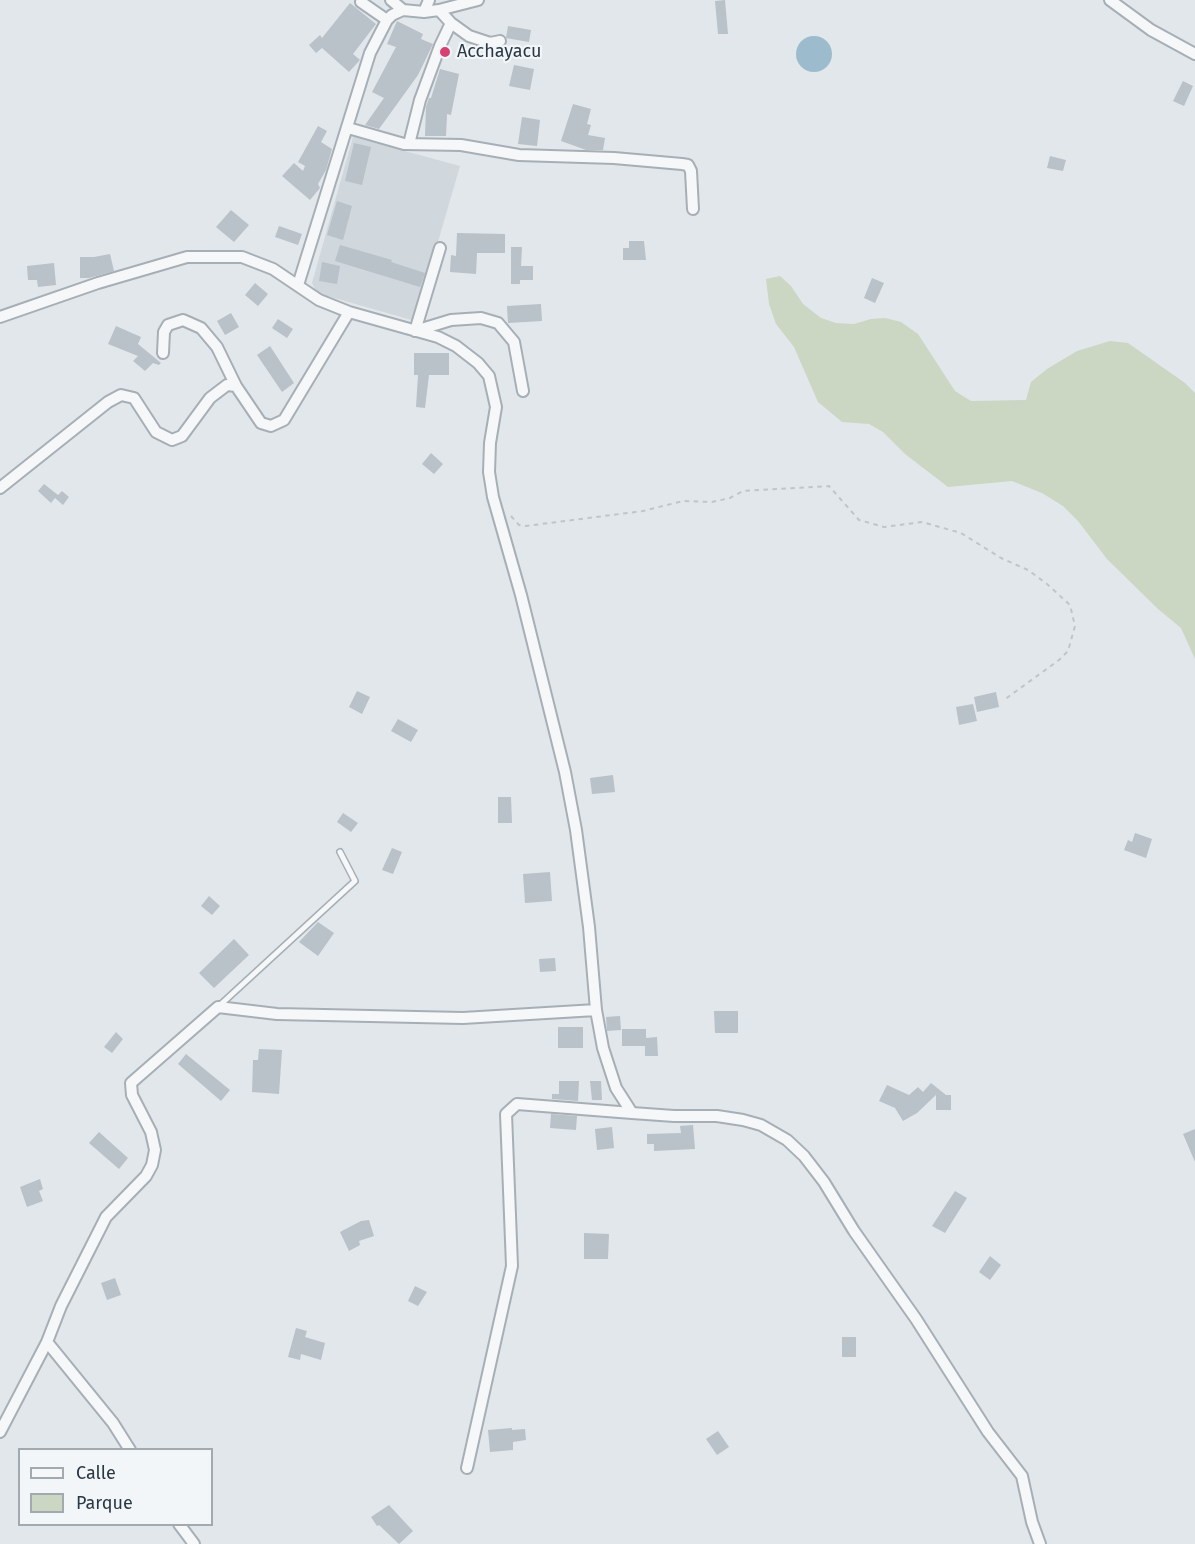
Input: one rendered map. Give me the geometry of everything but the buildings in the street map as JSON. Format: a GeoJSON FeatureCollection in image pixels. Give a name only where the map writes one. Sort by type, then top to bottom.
{"type":"FeatureCollection","features":[{"type":"Feature","properties":{"kind":"street"},"geometry":{"type":"LineString","coordinates":[[391,0],[403,10]]}},
{"type":"Feature","properties":{"kind":"street"},"geometry":{"type":"LineString","coordinates":[[424,12],[429,0]]}},
{"type":"Feature","properties":{"kind":"street"},"geometry":{"type":"LineString","coordinates":[[298,285],[370,53],[387,20],[403,10],[424,12],[439,10],[478,0]]}},
{"type":"Feature","properties":{"kind":"street"},"geometry":{"type":"LineString","coordinates":[[1110,0],[1151,30],[1195,54]]}},
{"type":"Feature","properties":{"kind":"street"},"geometry":{"type":"LineString","coordinates":[[361,2],[387,20]]}},
{"type":"Feature","properties":{"kind":"street"},"geometry":{"type":"LineString","coordinates":[[439,10],[469,36],[490,43],[500,41]]}},
{"type":"Feature","properties":{"kind":"street"},"geometry":{"type":"LineString","coordinates":[[410,140],[420,100],[451,22]]}},
{"type":"Feature","properties":{"kind":"street"},"geometry":{"type":"LineString","coordinates":[[348,128],[404,144],[461,145],[519,155],[614,158],[688,165],[691,171],[693,209]]}},
{"type":"Feature","properties":{"kind":"street"},"geometry":{"type":"LineString","coordinates":[[415,331],[440,248]]}},
{"type":"Feature","properties":{"kind":"street"},"geometry":{"type":"LineString","coordinates":[[0,317],[98,283],[187,257],[242,256],[273,269],[320,300],[350,312],[438,338],[456,346],[478,363],[489,376],[496,407],[490,443],[489,472],[493,497],[521,595],[565,772],[576,830],[589,927],[596,1010],[603,1048],[616,1088],[632,1113]]}},
{"type":"Feature","properties":{"kind":"street"},"geometry":{"type":"LineString","coordinates":[[164,353],[164,332],[168,325],[183,320],[201,328],[217,347],[236,386],[261,423],[270,426],[284,420],[350,312]]}},
{"type":"Feature","properties":{"kind":"street"},"geometry":{"type":"LineString","coordinates":[[415,331],[451,320],[481,318],[498,323],[514,342],[524,391]]}},
{"type":"Feature","properties":{"kind":"street"},"geometry":{"type":"LineString","coordinates":[[0,488],[108,402],[121,395],[134,398],[156,432],[172,440],[182,436],[210,398],[227,385],[236,386]]}},
{"type":"Feature","properties":{"kind":"street"},"geometry":{"type":"LineString","coordinates":[[0,1432],[47,1342],[61,1306],[106,1217],[146,1176],[152,1165],[155,1150],[151,1132],[132,1095],[131,1083],[218,1007],[277,1014],[463,1018],[596,1010]]}},
{"type":"Feature","properties":{"kind":"street"},"geometry":{"type":"LineString","coordinates":[[467,1468],[512,1266],[506,1114],[517,1104],[674,1116],[717,1116],[761,1125],[787,1140],[804,1156],[824,1182],[988,1432],[1022,1476],[1032,1522],[1040,1544]]}},
{"type":"Feature","properties":{"kind":"street"},"geometry":{"type":"LineString","coordinates":[[47,1342],[113,1423],[129,1448]]}},
{"type":"Feature","properties":{"kind":"street"},"geometry":{"type":"LineString","coordinates":[[180,1526],[194,1544]]}},
{"type":"Feature","properties":{"kind":"lane"},"geometry":{"type":"LineString","coordinates":[[218,1007],[355,881],[340,852]]}},
{"type":"Feature","properties":{"kind":"path"},"geometry":{"type":"LineString","coordinates":[[508,510],[519,525],[526,526],[643,511],[683,501],[712,502],[730,498],[742,491],[829,486],[859,520],[884,527],[922,522],[961,533],[1001,558],[1028,570],[1070,605],[1075,626],[1068,651],[1004,700]]}},
{"type":"Feature","properties":{"kind":"shaded area"},"geometry":{"type":"Polygon","coordinates":[[[353,137],[460,166],[415,321],[317,293],[312,283],[353,137]]]}},
{"type":"Feature","properties":{"kind":"green space"},"geometry":{"type":"Polygon","coordinates":[[[780,276],[791,286],[803,304],[821,318],[836,323],[854,324],[885,318],[901,322],[918,334],[955,391],[971,401],[1026,400],[1031,382],[1047,369],[1077,351],[1110,341],[1128,343],[1185,383],[1195,393],[1195,659],[1181,628],[1107,559],[1078,521],[1063,506],[1042,493],[1012,481],[948,487],[905,454],[883,432],[869,424],[842,422],[818,402],[794,347],[776,324],[769,304],[766,279],[780,276]]]}},
{"type":"Feature","properties":{"kind":"water"},"geometry":{"type":"Polygon","coordinates":[[[814,36],[826,42],[832,54],[826,66],[814,72],[802,66],[796,54],[802,42],[814,36]]]}},
{"type":"Feature","properties":{"kind":"place","name":"Acchayacu"},"geometry":{"type":"Point","coordinates":[445,52]}}]}
